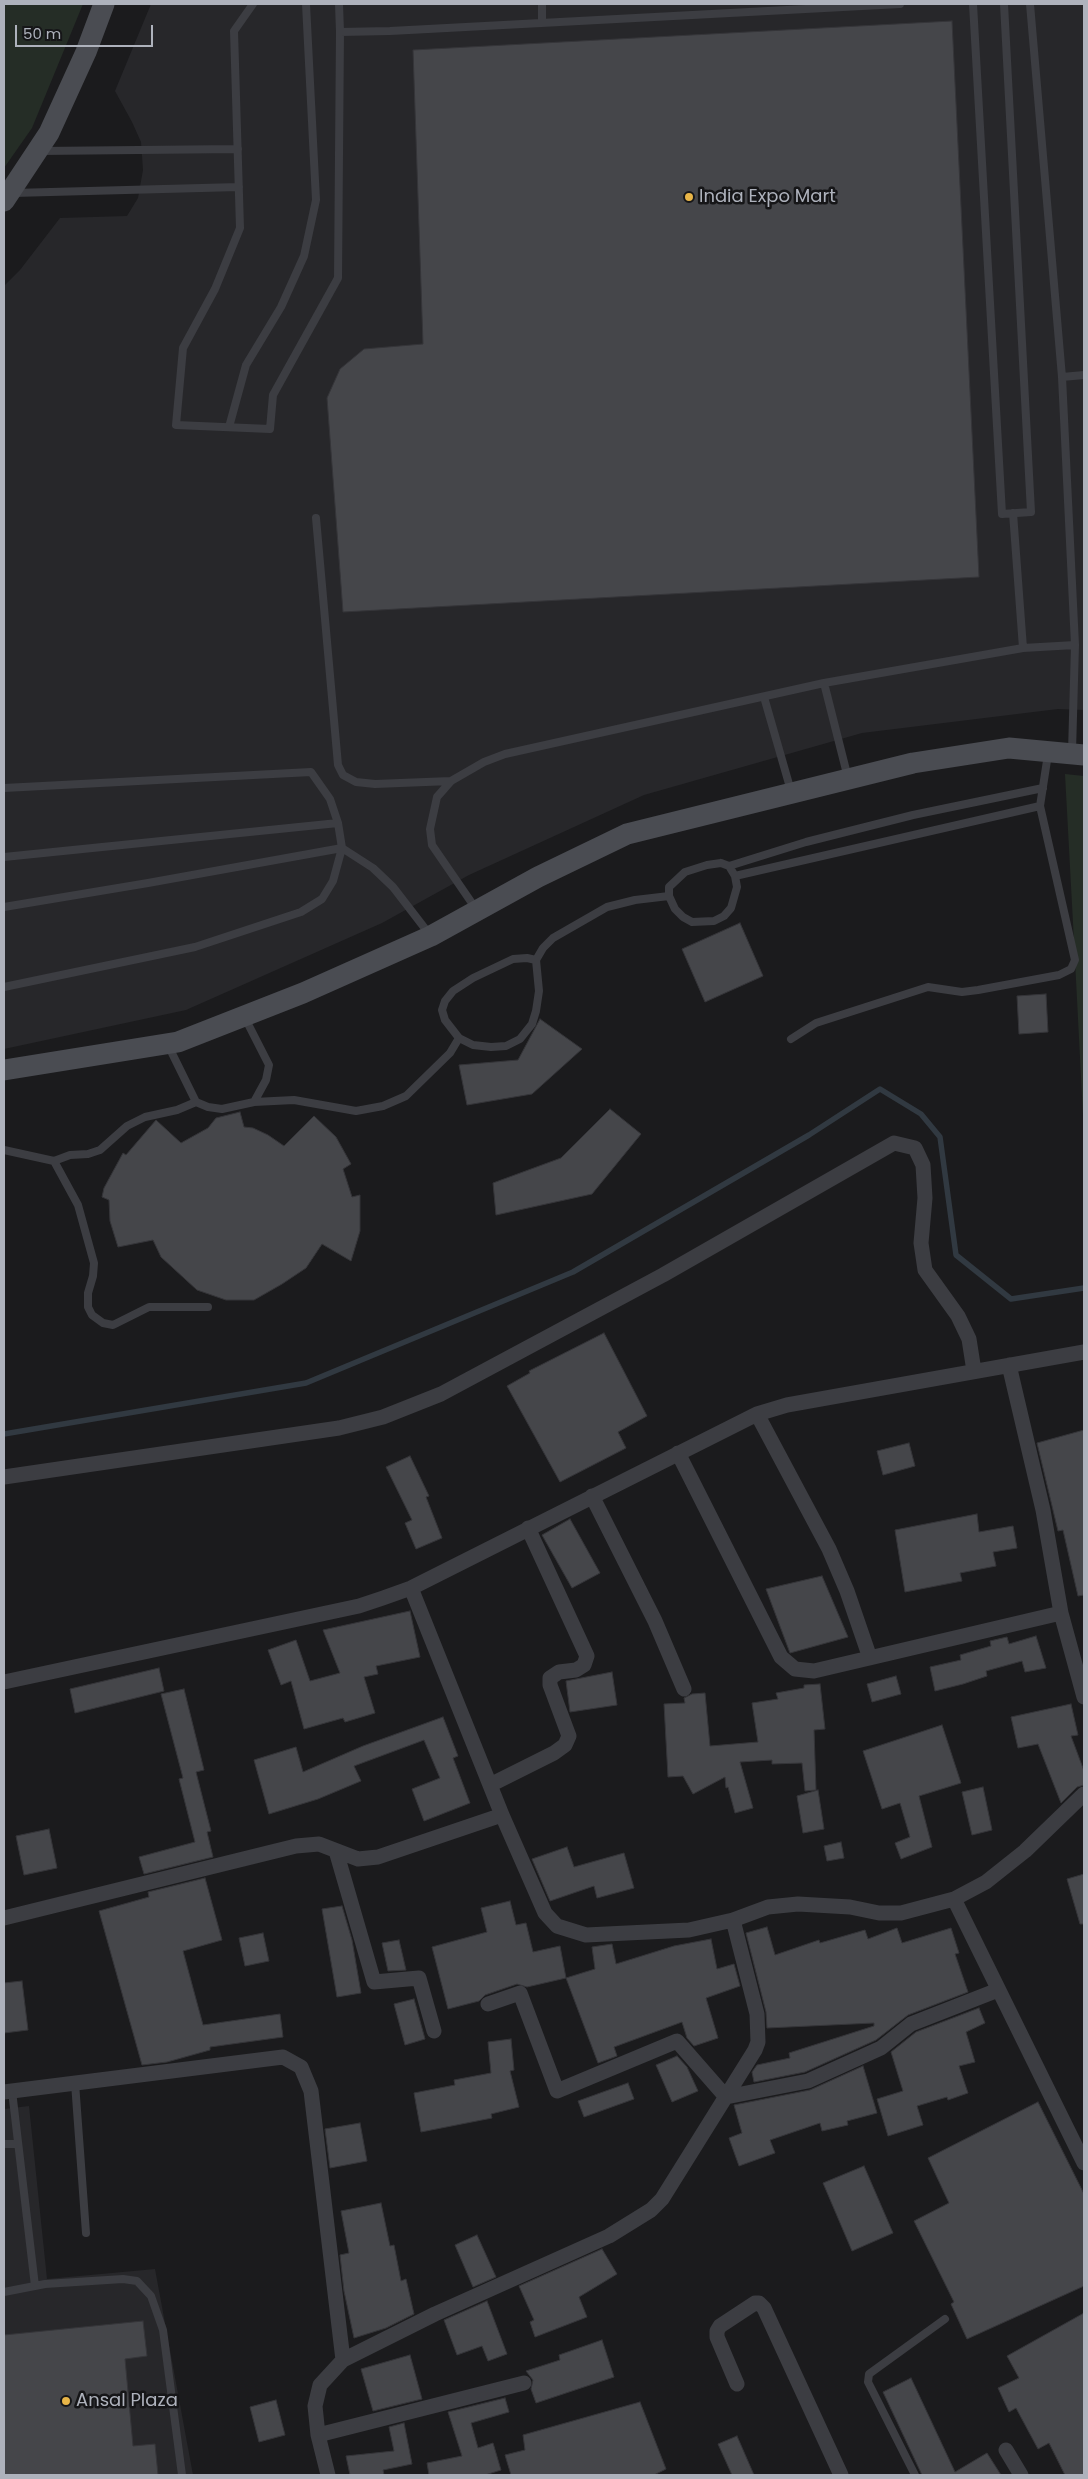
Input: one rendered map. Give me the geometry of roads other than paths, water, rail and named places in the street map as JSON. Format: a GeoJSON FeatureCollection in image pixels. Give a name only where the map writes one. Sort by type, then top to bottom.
{"type":"FeatureCollection","features":[{"type":"Feature","properties":{"kind":"street"},"geometry":{"type":"LineString","coordinates":[[6,197],[49,132],[86,52],[104,4]]}},
{"type":"Feature","properties":{"kind":"street"},"geometry":{"type":"LineString","coordinates":[[4,1070],[178,1042],[303,993],[431,936],[476,910],[627,834],[913,762],[1009,748],[1078,754]]}},
{"type":"Feature","properties":{"kind":"street"},"geometry":{"type":"LineString","coordinates":[[4,1477],[339,1428],[383,1417],[441,1394],[663,1275],[894,1143],[915,1148],[923,1165],[925,1198],[921,1242],[925,1270],[958,1316],[969,1339],[974,1371]]}},
{"type":"Feature","properties":{"kind":"street"},"geometry":{"type":"LineString","coordinates":[[4,1682],[359,1606],[411,1588],[757,1414],[787,1405],[1084,1352]]}},
{"type":"Feature","properties":{"kind":"street"},"geometry":{"type":"LineString","coordinates":[[1009,1365],[1043,1510],[1061,1613],[1084,1697]]}},
{"type":"Feature","properties":{"kind":"street"},"geometry":{"type":"LineString","coordinates":[[757,1414],[829,1549],[847,1591],[870,1658]]}},
{"type":"Feature","properties":{"kind":"street"},"geometry":{"type":"LineString","coordinates":[[678,1453],[780,1657],[794,1669],[814,1671],[1061,1613]]}},
{"type":"Feature","properties":{"kind":"street"},"geometry":{"type":"LineString","coordinates":[[592,1496],[655,1621],[684,1689]]}},
{"type":"Feature","properties":{"kind":"street"},"geometry":{"type":"LineString","coordinates":[[490,1785],[554,1753],[565,1745],[569,1736],[550,1685],[550,1678],[559,1672],[576,1670],[584,1665],[586,1656],[528,1528]]}},
{"type":"Feature","properties":{"kind":"street"},"geometry":{"type":"LineString","coordinates":[[411,1588],[502,1815],[545,1913],[557,1926],[586,1935],[689,1930],[733,1920],[768,1907],[798,1904],[850,1907],[879,1913],[901,1913],[954,1899],[986,1882],[1010,1863],[1084,1794]]}},
{"type":"Feature","properties":{"kind":"street"},"geometry":{"type":"LineString","coordinates":[[4,1918],[296,1846],[318,1844],[358,1859],[378,1858],[502,1815]]}},
{"type":"Feature","properties":{"kind":"street"},"geometry":{"type":"LineString","coordinates":[[336,1851],[374,1982],[419,1978],[434,2031]]}},
{"type":"Feature","properties":{"kind":"street"},"geometry":{"type":"LineString","coordinates":[[954,1899],[1084,2163]]}},
{"type":"Feature","properties":{"kind":"street"},"geometry":{"type":"LineString","coordinates":[[328,2475],[318,2435],[315,2406],[320,2384],[343,2360],[436,2314],[609,2236],[650,2210],[662,2198],[755,2050],[759,2032],[757,2014],[733,1920]]}},
{"type":"Feature","properties":{"kind":"street"},"geometry":{"type":"LineString","coordinates":[[726,2097],[808,2081],[881,2048],[911,2024],[998,1990]]}},
{"type":"Feature","properties":{"kind":"street"},"geometry":{"type":"LineString","coordinates":[[488,2004],[520,1993],[557,2091],[677,2042],[726,2097]]}},
{"type":"Feature","properties":{"kind":"street"},"geometry":{"type":"LineString","coordinates":[[8,2092],[283,2057],[301,2067],[311,2091],[343,2360]]}},
{"type":"Feature","properties":{"kind":"street"},"geometry":{"type":"LineString","coordinates":[[737,2384],[717,2337],[717,2331],[748,2308],[759,2303],[764,2308],[841,2475]]}},
{"type":"Feature","properties":{"kind":"street"},"geometry":{"type":"LineString","coordinates":[[318,2435],[524,2383]]}},
{"type":"Feature","properties":{"kind":"street"},"geometry":{"type":"LineString","coordinates":[[1006,2450],[1021,2475]]}},
{"type":"Feature","properties":{"kind":"lane"},"geometry":{"type":"LineString","coordinates":[[253,4],[234,31],[240,228],[215,289],[183,348],[176,425],[270,429],[273,395],[338,278],[339,4]]}},
{"type":"Feature","properties":{"kind":"lane"},"geometry":{"type":"LineString","coordinates":[[229,427],[246,365],[281,307],[304,256],[316,200],[306,4]]}},
{"type":"Feature","properties":{"kind":"lane"},"geometry":{"type":"LineString","coordinates":[[542,4],[542,23]]}},
{"type":"Feature","properties":{"kind":"lane"},"geometry":{"type":"LineString","coordinates":[[340,32],[900,4]]}},
{"type":"Feature","properties":{"kind":"lane"},"geometry":{"type":"LineString","coordinates":[[973,4],[1002,514],[1031,512],[1004,4]]}},
{"type":"Feature","properties":{"kind":"lane"},"geometry":{"type":"LineString","coordinates":[[1030,4],[1062,377],[1075,645],[1078,754]]}},
{"type":"Feature","properties":{"kind":"lane"},"geometry":{"type":"LineString","coordinates":[[37,151],[238,149]]}},
{"type":"Feature","properties":{"kind":"lane"},"geometry":{"type":"LineString","coordinates":[[6,197],[239,187]]}},
{"type":"Feature","properties":{"kind":"lane"},"geometry":{"type":"LineString","coordinates":[[1062,377],[1084,375]]}},
{"type":"Feature","properties":{"kind":"lane"},"geometry":{"type":"LineString","coordinates":[[1013,513],[1023,648]]}},
{"type":"Feature","properties":{"kind":"lane"},"geometry":{"type":"LineString","coordinates":[[316,518],[338,764],[343,775],[356,782],[375,784],[452,781]]}},
{"type":"Feature","properties":{"kind":"lane"},"geometry":{"type":"LineString","coordinates":[[476,910],[432,845],[430,828],[437,797],[452,781],[484,762],[505,754],[824,683],[1023,648],[1075,645]]}},
{"type":"Feature","properties":{"kind":"lane"},"geometry":{"type":"LineString","coordinates":[[824,683],[848,779]]}},
{"type":"Feature","properties":{"kind":"lane"},"geometry":{"type":"LineString","coordinates":[[1075,686],[1084,687]]}},
{"type":"Feature","properties":{"kind":"lane"},"geometry":{"type":"LineString","coordinates":[[764,697],[792,793]]}},
{"type":"Feature","properties":{"kind":"lane"},"geometry":{"type":"LineString","coordinates":[[791,1039],[816,1023],[928,987],[962,992],[978,990],[1059,975],[1071,969],[1075,960],[1040,806],[1049,752]]}},
{"type":"Feature","properties":{"kind":"lane"},"geometry":{"type":"LineString","coordinates":[[4,788],[311,772],[330,798],[338,823],[342,848],[333,881],[322,899],[301,912],[195,947],[4,987]]}},
{"type":"Feature","properties":{"kind":"lane"},"geometry":{"type":"LineString","coordinates":[[729,866],[735,876],[737,887],[732,908],[714,921],[692,922],[675,909],[669,896],[669,887],[685,872],[721,863],[729,866],[824,838],[913,815],[1043,788]]}},
{"type":"Feature","properties":{"kind":"lane"},"geometry":{"type":"LineString","coordinates":[[735,876],[1040,806]]}},
{"type":"Feature","properties":{"kind":"lane"},"geometry":{"type":"LineString","coordinates":[[4,857],[338,823]]}},
{"type":"Feature","properties":{"kind":"lane"},"geometry":{"type":"LineString","coordinates":[[4,906],[148,883],[342,848],[373,868],[393,887],[431,936]]}},
{"type":"Feature","properties":{"kind":"lane"},"geometry":{"type":"LineString","coordinates":[[536,960],[527,958],[513,959],[473,978],[452,991],[445,1001],[442,1010],[445,1020],[459,1038],[473,1045],[491,1047],[506,1046],[520,1039],[532,1024],[536,1011],[539,990],[536,960],[543,948],[553,938],[608,907],[635,900],[669,896]]}},
{"type":"Feature","properties":{"kind":"lane"},"geometry":{"type":"LineString","coordinates":[[244,1016],[260,1044],[269,1065],[266,1080],[254,1102]]}},
{"type":"Feature","properties":{"kind":"lane"},"geometry":{"type":"LineString","coordinates":[[167,1044],[196,1102],[208,1107],[222,1109],[254,1102],[294,1100],[356,1111],[384,1106],[406,1096],[450,1054],[459,1038]]}},
{"type":"Feature","properties":{"kind":"lane"},"geometry":{"type":"LineString","coordinates":[[4,1150],[54,1161],[70,1155],[88,1154],[100,1150],[127,1126],[145,1117],[177,1110],[196,1102]]}},
{"type":"Feature","properties":{"kind":"lane"},"geometry":{"type":"LineString","coordinates":[[54,1161],[78,1205],[94,1264],[88,1293],[88,1307],[92,1315],[103,1323],[113,1325],[149,1307],[208,1307]]}},
{"type":"Feature","properties":{"kind":"lane"},"geometry":{"type":"LineString","coordinates":[[75,2083],[86,2234]]}},
{"type":"Feature","properties":{"kind":"lane"},"geometry":{"type":"LineString","coordinates":[[8,2092],[18,2144],[35,2286]]}},
{"type":"Feature","properties":{"kind":"lane"},"geometry":{"type":"LineString","coordinates":[[4,2144],[18,2144]]}},
{"type":"Feature","properties":{"kind":"lane"},"geometry":{"type":"LineString","coordinates":[[4,2292],[35,2286],[123,2279],[137,2281],[150,2296],[163,2330],[182,2475]]}},
{"type":"Feature","properties":{"kind":"lane"},"geometry":{"type":"LineString","coordinates":[[915,2475],[868,2382],[869,2374],[945,2319]]}},
{"type":"Feature","properties":{"kind":"waterway"},"geometry":{"type":"LineString","coordinates":[[4,1434],[306,1383],[573,1272],[809,1135],[880,1089],[921,1114],[940,1137],[956,1255],[1011,1299],[1084,1288]]}},
{"type":"Feature","properties":{"kind":"place","name":"India Expo Mart"},"geometry":{"type":"Point","coordinates":[689,197]}},
{"type":"Feature","properties":{"kind":"place","name":"Ansal Plaza"},"geometry":{"type":"Point","coordinates":[66,2401]}}]}
